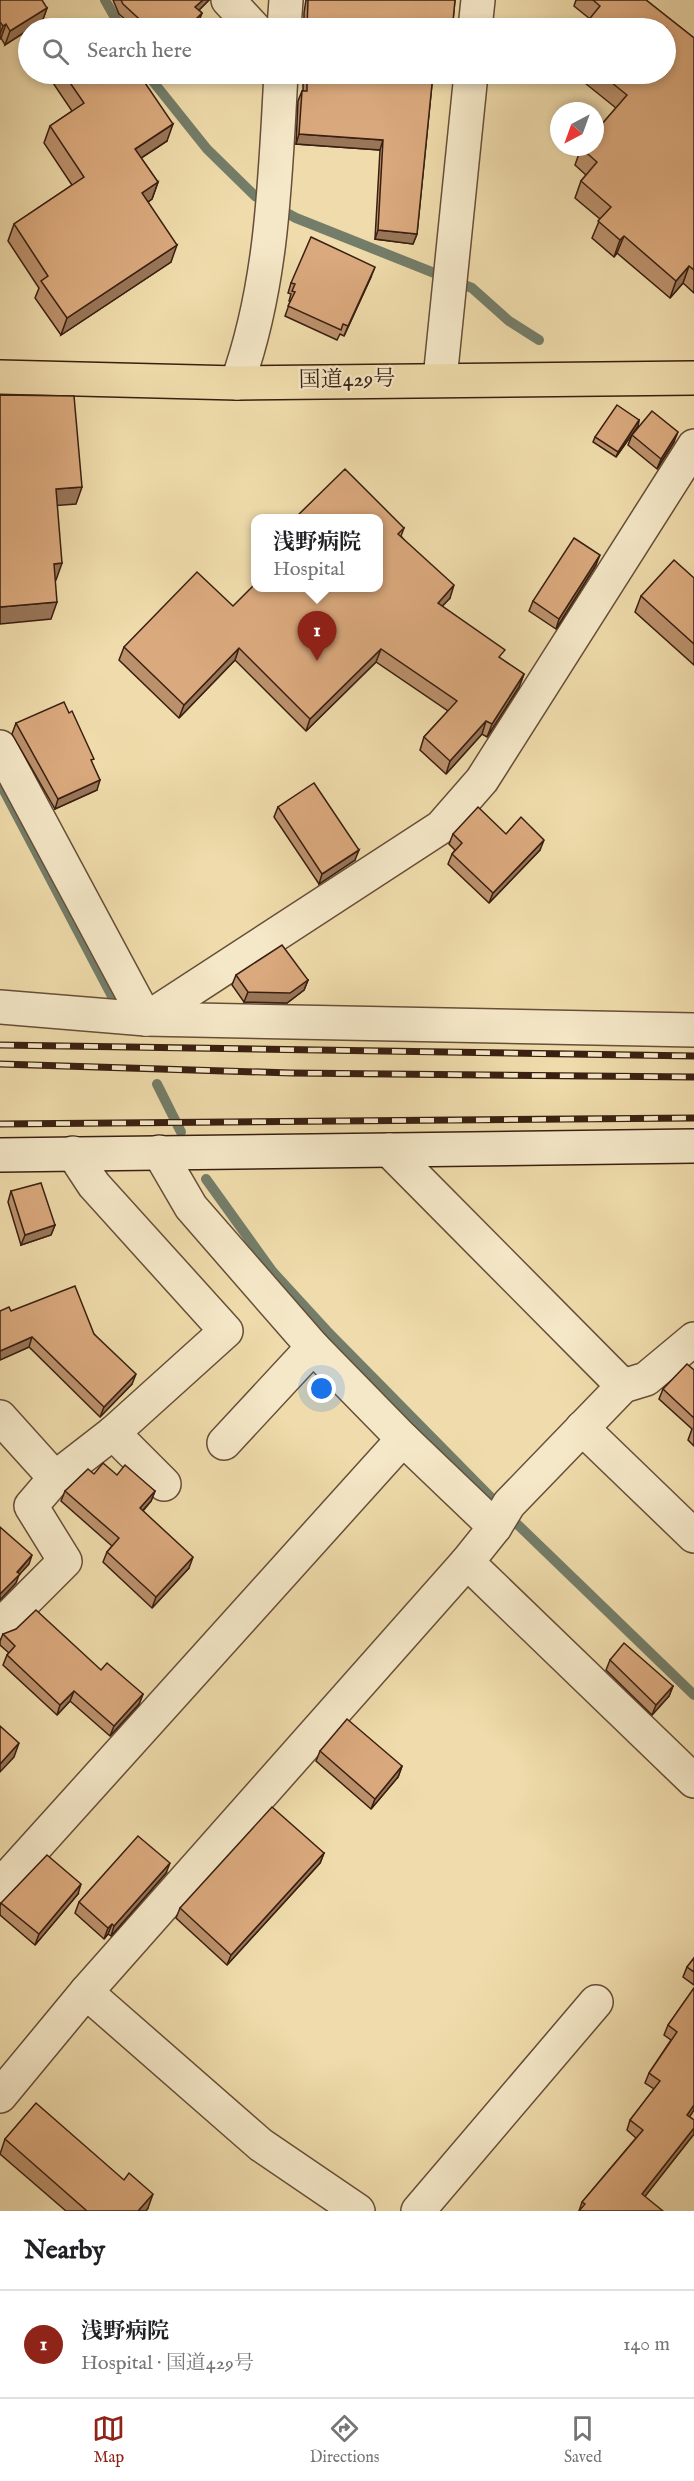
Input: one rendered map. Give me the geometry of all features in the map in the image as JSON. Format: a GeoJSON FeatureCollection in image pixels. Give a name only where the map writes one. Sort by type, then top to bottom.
{"type":"FeatureCollection","features":[{"type":"Feature","properties":{"kind":"highway","name":"国道429号"},"geometry":{"type":"LineString","coordinates":[[0,377],[237,383],[694,378]]}},
{"type":"Feature","properties":{"kind":"street"},"geometry":{"type":"LineString","coordinates":[[228,0],[245,18]]}},
{"type":"Feature","properties":{"kind":"street"},"geometry":{"type":"LineString","coordinates":[[285,18],[286,0]]}},
{"type":"Feature","properties":{"kind":"street"},"geometry":{"type":"LineString","coordinates":[[476,18],[478,0]]}},
{"type":"Feature","properties":{"kind":"street"},"geometry":{"type":"LineString","coordinates":[[237,383],[256,321],[265,280],[273,205],[280,84]]}},
{"type":"Feature","properties":{"kind":"street"},"geometry":{"type":"LineString","coordinates":[[440,379],[470,84]]}},
{"type":"Feature","properties":{"kind":"street"},"geometry":{"type":"LineString","coordinates":[[147,1019],[441,827],[482,780],[694,446]]}},
{"type":"Feature","properties":{"kind":"street"},"geometry":{"type":"LineString","coordinates":[[0,747],[147,1019]]}},
{"type":"Feature","properties":{"kind":"street"},"geometry":{"type":"LineString","coordinates":[[0,1007],[147,1019],[694,1030]]}},
{"type":"Feature","properties":{"kind":"street"},"geometry":{"type":"LineString","coordinates":[[0,1155],[694,1146]]}},
{"type":"Feature","properties":{"kind":"street"},"geometry":{"type":"LineString","coordinates":[[389,1150],[623,1386]]}},
{"type":"Feature","properties":{"kind":"street"},"geometry":{"type":"LineString","coordinates":[[159,1152],[191,1207],[313,1347],[403,1440],[501,1517]]}},
{"type":"Feature","properties":{"kind":"street"},"geometry":{"type":"LineString","coordinates":[[0,1626],[65,1561],[31,1506],[55,1478],[113,1433],[226,1330],[94,1185],[73,1153]]}},
{"type":"Feature","properties":{"kind":"street"},"geometry":{"type":"LineString","coordinates":[[0,2096],[86,1992],[467,1562],[501,1517],[582,1428],[623,1386],[646,1379],[694,1339]]}},
{"type":"Feature","properties":{"kind":"street"},"geometry":{"type":"LineString","coordinates":[[224,1443],[313,1347]]}},
{"type":"Feature","properties":{"kind":"street"},"geometry":{"type":"LineString","coordinates":[[0,1417],[55,1478]]}},
{"type":"Feature","properties":{"kind":"street"},"geometry":{"type":"LineString","coordinates":[[582,1428],[694,1536]]}},
{"type":"Feature","properties":{"kind":"street"},"geometry":{"type":"LineString","coordinates":[[113,1433],[164,1484]]}},
{"type":"Feature","properties":{"kind":"street"},"geometry":{"type":"LineString","coordinates":[[0,1886],[403,1440]]}},
{"type":"Feature","properties":{"kind":"street"},"geometry":{"type":"LineString","coordinates":[[467,1562],[694,1781]]}},
{"type":"Feature","properties":{"kind":"street"},"geometry":{"type":"LineString","coordinates":[[86,1992],[261,2145],[358,2211]]}},
{"type":"Feature","properties":{"kind":"street"},"geometry":{"type":"LineString","coordinates":[[418,2211],[596,2002]]}},
{"type":"Feature","properties":{"kind":"building"},"geometry":{"type":"Polygon","coordinates":[[[0,0],[42,0],[47,8],[31,18],[18,18],[18,26],[10,31],[6,24],[3,26],[0,22],[0,0]]]}},
{"type":"Feature","properties":{"kind":"building"},"geometry":{"type":"Polygon","coordinates":[[[121,0],[203,0],[195,7],[202,13],[197,18],[138,18],[121,0]]]}},
{"type":"Feature","properties":{"kind":"building"},"geometry":{"type":"Polygon","coordinates":[[[308,0],[455,0],[453,18],[307,18],[308,0]]]}},
{"type":"Feature","properties":{"kind":"building"},"geometry":{"type":"Polygon","coordinates":[[[593,0],[646,0],[669,18],[590,18],[600,6],[593,0]]]}},
{"type":"Feature","properties":{"kind":"building"},"geometry":{"type":"Polygon","coordinates":[[[676,24],[694,38],[694,270],[689,266],[676,281],[624,236],[620,240],[598,221],[611,207],[581,181],[597,162],[590,156],[604,156],[604,122],[627,95],[613,84],[676,84],[676,24]]]}},
{"type":"Feature","properties":{"kind":"building"},"geometry":{"type":"Polygon","coordinates":[[[71,84],[146,84],[173,124],[135,149],[158,182],[142,193],[177,245],[67,318],[41,281],[48,276],[14,224],[84,177],[50,126],[84,103],[71,84]]]}},
{"type":"Feature","properties":{"kind":"building"},"geometry":{"type":"Polygon","coordinates":[[[307,84],[432,84],[417,234],[378,230],[383,140],[299,134],[302,91],[307,91],[307,84]]]}},
{"type":"Feature","properties":{"kind":"building"},"geometry":{"type":"Polygon","coordinates":[[[311,237],[375,267],[348,326],[343,324],[341,330],[288,306],[295,292],[292,291],[295,284],[291,283],[311,237]]]}},
{"type":"Feature","properties":{"kind":"building"},"geometry":{"type":"Polygon","coordinates":[[[0,395],[74,396],[82,487],[56,489],[62,563],[54,564],[57,602],[0,607],[0,395]]]}},
{"type":"Feature","properties":{"kind":"building"},"geometry":{"type":"Polygon","coordinates":[[[617,405],[639,420],[618,452],[595,437],[617,405]]]}},
{"type":"Feature","properties":{"kind":"building"},"geometry":{"type":"Polygon","coordinates":[[[652,411],[678,432],[661,459],[632,435],[652,411]]]}},
{"type":"Feature","properties":{"kind":"building"},"geometry":{"type":"Polygon","coordinates":[[[345,469],[404,528],[398,534],[454,585],[438,603],[505,650],[499,657],[524,674],[492,724],[486,721],[450,761],[424,737],[457,701],[381,649],[310,719],[239,648],[184,705],[124,647],[197,572],[233,606],[251,588],[251,592],[383,592],[383,514],[299,514],[345,469]]]}},
{"type":"Feature","properties":{"kind":"building"},"geometry":{"type":"Polygon","coordinates":[[[574,538],[600,555],[559,619],[533,601],[574,538]]]}},
{"type":"Feature","properties":{"kind":"building"},"geometry":{"type":"Polygon","coordinates":[[[674,560],[694,578],[694,644],[641,596],[674,560]]]}},
{"type":"Feature","properties":{"kind":"building"},"geometry":{"type":"Polygon","coordinates":[[[64,702],[69,713],[72,711],[94,759],[91,760],[100,780],[58,799],[16,723],[64,702]]]}},
{"type":"Feature","properties":{"kind":"building"},"geometry":{"type":"Polygon","coordinates":[[[314,783],[359,850],[322,874],[278,807],[314,783]]]}},
{"type":"Feature","properties":{"kind":"building"},"geometry":{"type":"Polygon","coordinates":[[[478,807],[506,834],[521,817],[544,840],[493,893],[452,854],[462,843],[453,834],[478,807]]]}},
{"type":"Feature","properties":{"kind":"building"},"geometry":{"type":"Polygon","coordinates":[[[282,945],[308,980],[290,993],[248,992],[236,975],[282,945]]]}},
{"type":"Feature","properties":{"kind":"building"},"geometry":{"type":"Polygon","coordinates":[[[41,1183],[55,1225],[25,1235],[11,1191],[41,1183]]]}},
{"type":"Feature","properties":{"kind":"building"},"geometry":{"type":"Polygon","coordinates":[[[75,1286],[94,1334],[136,1374],[104,1407],[32,1337],[0,1351],[0,1311],[9,1307],[11,1311],[75,1286]]]}},
{"type":"Feature","properties":{"kind":"building"},"geometry":{"type":"Polygon","coordinates":[[[687,1364],[694,1370],[694,1418],[663,1389],[687,1364]]]}},
{"type":"Feature","properties":{"kind":"building"},"geometry":{"type":"Polygon","coordinates":[[[103,1463],[117,1475],[125,1465],[155,1491],[140,1508],[193,1557],[156,1597],[107,1552],[119,1538],[65,1491],[88,1469],[94,1474],[103,1463]]]}},
{"type":"Feature","properties":{"kind":"building"},"geometry":{"type":"Polygon","coordinates":[[[0,1527],[32,1555],[17,1572],[20,1574],[0,1594],[0,1527]]]}},
{"type":"Feature","properties":{"kind":"building"},"geometry":{"type":"Polygon","coordinates":[[[36,1610],[101,1670],[107,1663],[143,1694],[114,1726],[74,1691],[60,1705],[7,1655],[15,1646],[3,1634],[16,1629],[36,1610]]]}},
{"type":"Feature","properties":{"kind":"building"},"geometry":{"type":"Polygon","coordinates":[[[624,1643],[673,1686],[656,1705],[610,1660],[624,1643]]]}},
{"type":"Feature","properties":{"kind":"building"},"geometry":{"type":"Polygon","coordinates":[[[347,1719],[402,1766],[375,1799],[320,1751],[347,1719]]]}},
{"type":"Feature","properties":{"kind":"building"},"geometry":{"type":"Polygon","coordinates":[[[0,1726],[19,1743],[0,1764],[0,1726]]]}},
{"type":"Feature","properties":{"kind":"building"},"geometry":{"type":"Polygon","coordinates":[[[272,1807],[324,1853],[231,1955],[180,1908],[272,1807]]]}},
{"type":"Feature","properties":{"kind":"building"},"geometry":{"type":"Polygon","coordinates":[[[138,1836],[170,1863],[114,1926],[112,1924],[108,1928],[79,1902],[138,1836]]]}},
{"type":"Feature","properties":{"kind":"building"},"geometry":{"type":"Polygon","coordinates":[[[47,1855],[81,1884],[39,1934],[1,1903],[47,1855]]]}},
{"type":"Feature","properties":{"kind":"building"},"geometry":{"type":"Polygon","coordinates":[[[694,1958],[694,1972],[687,1967],[694,1958]]]}},
{"type":"Feature","properties":{"kind":"building"},"geometry":{"type":"Polygon","coordinates":[[[694,1988],[694,2105],[687,2115],[694,2120],[694,2128],[642,2194],[663,2211],[579,2211],[585,2204],[582,2202],[643,2130],[630,2120],[660,2081],[649,2073],[677,2032],[668,2025],[694,1988]]]}},
{"type":"Feature","properties":{"kind":"building"},"geometry":{"type":"Polygon","coordinates":[[[36,2103],[124,2180],[129,2173],[153,2194],[138,2211],[87,2211],[5,2139],[36,2103]]]}},
{"type":"Feature","properties":{"kind":"waterway"},"geometry":{"type":"LineString","coordinates":[[105,0],[115,18]]}},
{"type":"Feature","properties":{"kind":"waterway"},"geometry":{"type":"LineString","coordinates":[[155,84],[207,149],[255,196],[296,218],[472,288],[509,321],[539,340]]}},
{"type":"Feature","properties":{"kind":"waterway"},"geometry":{"type":"LineString","coordinates":[[0,783],[114,1000]]}},
{"type":"Feature","properties":{"kind":"waterway"},"geometry":{"type":"LineString","coordinates":[[157,1084],[181,1132]]}},
{"type":"Feature","properties":{"kind":"waterway"},"geometry":{"type":"LineString","coordinates":[[206,1179],[272,1271],[327,1331],[517,1524],[694,1695]]}},
{"type":"Feature","properties":{"kind":"railway"},"geometry":{"type":"LineString","coordinates":[[0,1045],[694,1056]]}},
{"type":"Feature","properties":{"kind":"railway"},"geometry":{"type":"LineString","coordinates":[[0,1064],[291,1073],[694,1077]]}},
{"type":"Feature","properties":{"kind":"railway"},"geometry":{"type":"LineString","coordinates":[[0,1124],[694,1118]]}},
{"type":"Feature","properties":{"kind":"place","name":"浅野病院"},"geometry":{"type":"Point","coordinates":[317,661]}}]}
